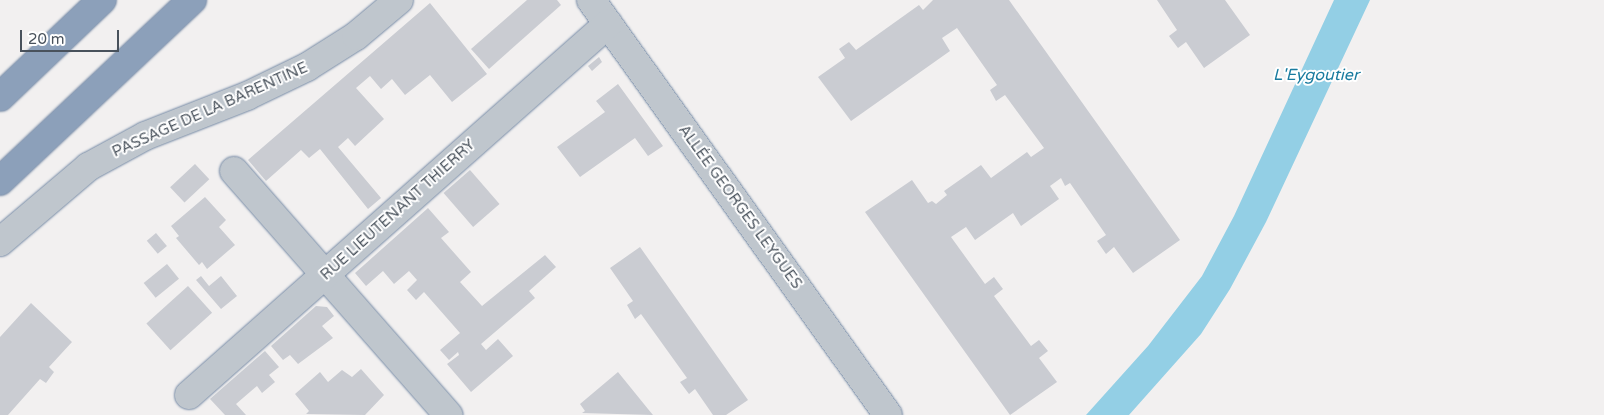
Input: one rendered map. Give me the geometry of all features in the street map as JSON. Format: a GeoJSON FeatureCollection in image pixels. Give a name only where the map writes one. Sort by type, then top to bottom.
{"type":"FeatureCollection","features":[{"type":"Feature","properties":{"kind":"highway"},"geometry":{"type":"LineString","coordinates":[[0,97],[102,0]]}},
{"type":"Feature","properties":{"kind":"highway"},"geometry":{"type":"LineString","coordinates":[[0,181],[192,0]]}},
{"type":"Feature","properties":{"kind":"street","name":"PASSAGE DE LA BARENTINE"},"geometry":{"type":"LineString","coordinates":[[0,242],[88,167],[145,136],[247,96],[307,67],[356,36],[399,0]]}},
{"type":"Feature","properties":{"kind":"street","name":"ALLÉE GEORGES LEYGUES"},"geometry":{"type":"LineString","coordinates":[[591,0],[888,415]]}},
{"type":"Feature","properties":{"kind":"street","name":"RUE LIEUTENANT THIERRY"},"geometry":{"type":"LineString","coordinates":[[189,395],[608,24]]}},
{"type":"Feature","properties":{"kind":"street"},"geometry":{"type":"LineString","coordinates":[[234,171],[448,415]]}},
{"type":"Feature","properties":{"kind":"water","name":"L'Eygoutier"},"geometry":{"type":"Polygon","coordinates":[[[1334,0],[1370,0],[1266,222],[1230,289],[1201,334],[1129,415],[1086,415],[1148,346],[1202,276],[1234,216],[1334,0]]]}},
{"type":"Feature","properties":{"kind":"building"},"geometry":{"type":"Polygon","coordinates":[[[527,0],[557,0],[561,5],[489,69],[471,49],[527,0]]]}},
{"type":"Feature","properties":{"kind":"building"},"geometry":{"type":"Polygon","coordinates":[[[933,0],[1009,0],[1180,240],[1133,273],[1114,247],[1106,254],[1097,241],[1106,235],[1070,183],[1065,186],[1061,178],[1050,186],[1059,199],[1021,226],[1013,213],[975,240],[966,227],[951,237],[985,284],[994,277],[1003,289],[994,296],[1031,346],[1039,340],[1048,351],[1039,358],[1057,382],[1010,415],[865,212],[912,180],[928,203],[932,201],[936,204],[947,195],[944,191],[981,165],[991,178],[1027,152],[1031,157],[1044,148],[1005,95],[996,101],[990,90],[997,85],[957,28],[942,38],[950,51],[851,121],[818,77],[845,58],[839,49],[849,42],[856,50],[919,5],[923,10],[933,0]]]}},
{"type":"Feature","properties":{"kind":"building"},"geometry":{"type":"Polygon","coordinates":[[[1157,0],[1225,0],[1250,35],[1204,68],[1186,42],[1178,48],[1169,36],[1177,30],[1157,0]]]}},
{"type":"Feature","properties":{"kind":"building"},"geometry":{"type":"Polygon","coordinates":[[[430,3],[487,74],[452,102],[430,75],[405,95],[392,79],[381,89],[370,76],[356,88],[384,119],[355,146],[348,138],[338,147],[381,198],[368,209],[320,149],[309,158],[301,150],[266,181],[248,160],[430,3]]]}},
{"type":"Feature","properties":{"kind":"building"},"geometry":{"type":"Polygon","coordinates":[[[599,57],[602,62],[592,71],[588,66],[599,57]]]}},
{"type":"Feature","properties":{"kind":"building"},"geometry":{"type":"Polygon","coordinates":[[[618,84],[663,146],[648,156],[635,138],[580,177],[557,147],[605,112],[596,101],[618,84]]]}},
{"type":"Feature","properties":{"kind":"building"},"geometry":{"type":"Polygon","coordinates":[[[195,164],[209,179],[184,203],[170,187],[195,164]]]}},
{"type":"Feature","properties":{"kind":"building"},"geometry":{"type":"Polygon","coordinates":[[[470,170],[500,204],[473,227],[444,193],[470,170]]]}},
{"type":"Feature","properties":{"kind":"building"},"geometry":{"type":"Polygon","coordinates":[[[205,197],[226,220],[219,227],[235,245],[207,269],[202,262],[199,265],[176,238],[179,236],[171,226],[205,197]]]}},
{"type":"Feature","properties":{"kind":"building"},"geometry":{"type":"Polygon","coordinates":[[[428,208],[449,232],[441,238],[471,272],[460,282],[482,306],[545,255],[556,267],[529,291],[535,298],[481,344],[486,350],[498,339],[513,356],[471,392],[447,364],[459,355],[458,352],[449,360],[440,350],[460,333],[424,292],[416,300],[407,290],[417,280],[409,271],[394,284],[383,271],[366,286],[355,273],[428,208]]]}},
{"type":"Feature","properties":{"kind":"building"},"geometry":{"type":"Polygon","coordinates":[[[156,233],[167,246],[158,254],[147,241],[156,233]]]}},
{"type":"Feature","properties":{"kind":"building"},"geometry":{"type":"Polygon","coordinates":[[[640,247],[748,400],[726,415],[713,415],[695,389],[689,394],[680,382],[687,378],[641,314],[635,319],[627,305],[633,301],[610,268],[640,247]]]}},
{"type":"Feature","properties":{"kind":"building"},"geometry":{"type":"Polygon","coordinates":[[[167,264],[179,279],[156,298],[144,283],[167,264]]]}},
{"type":"Feature","properties":{"kind":"building"},"geometry":{"type":"Polygon","coordinates":[[[201,276],[209,286],[221,276],[237,296],[221,309],[196,280],[201,276]]]}},
{"type":"Feature","properties":{"kind":"building"},"geometry":{"type":"Polygon","coordinates":[[[188,286],[212,313],[170,350],[146,323],[188,286]]]}},
{"type":"Feature","properties":{"kind":"building"},"geometry":{"type":"Polygon","coordinates":[[[31,303],[72,342],[49,367],[54,372],[46,383],[40,379],[8,415],[0,415],[0,337],[31,303]]]}},
{"type":"Feature","properties":{"kind":"building"},"geometry":{"type":"Polygon","coordinates":[[[316,306],[327,307],[334,316],[322,326],[333,338],[298,364],[290,355],[283,360],[271,346],[316,306]]]}},
{"type":"Feature","properties":{"kind":"building"},"geometry":{"type":"Polygon","coordinates":[[[265,351],[279,367],[269,375],[275,382],[262,393],[257,386],[236,404],[246,415],[225,415],[210,399],[265,351]]]}},
{"type":"Feature","properties":{"kind":"building"},"geometry":{"type":"Polygon","coordinates":[[[361,369],[384,395],[365,415],[306,414],[309,411],[295,394],[320,372],[328,382],[342,370],[352,377],[361,369]]]}},
{"type":"Feature","properties":{"kind":"building"},"geometry":{"type":"Polygon","coordinates":[[[618,372],[653,415],[582,413],[585,411],[580,404],[618,372]]]}}]}
